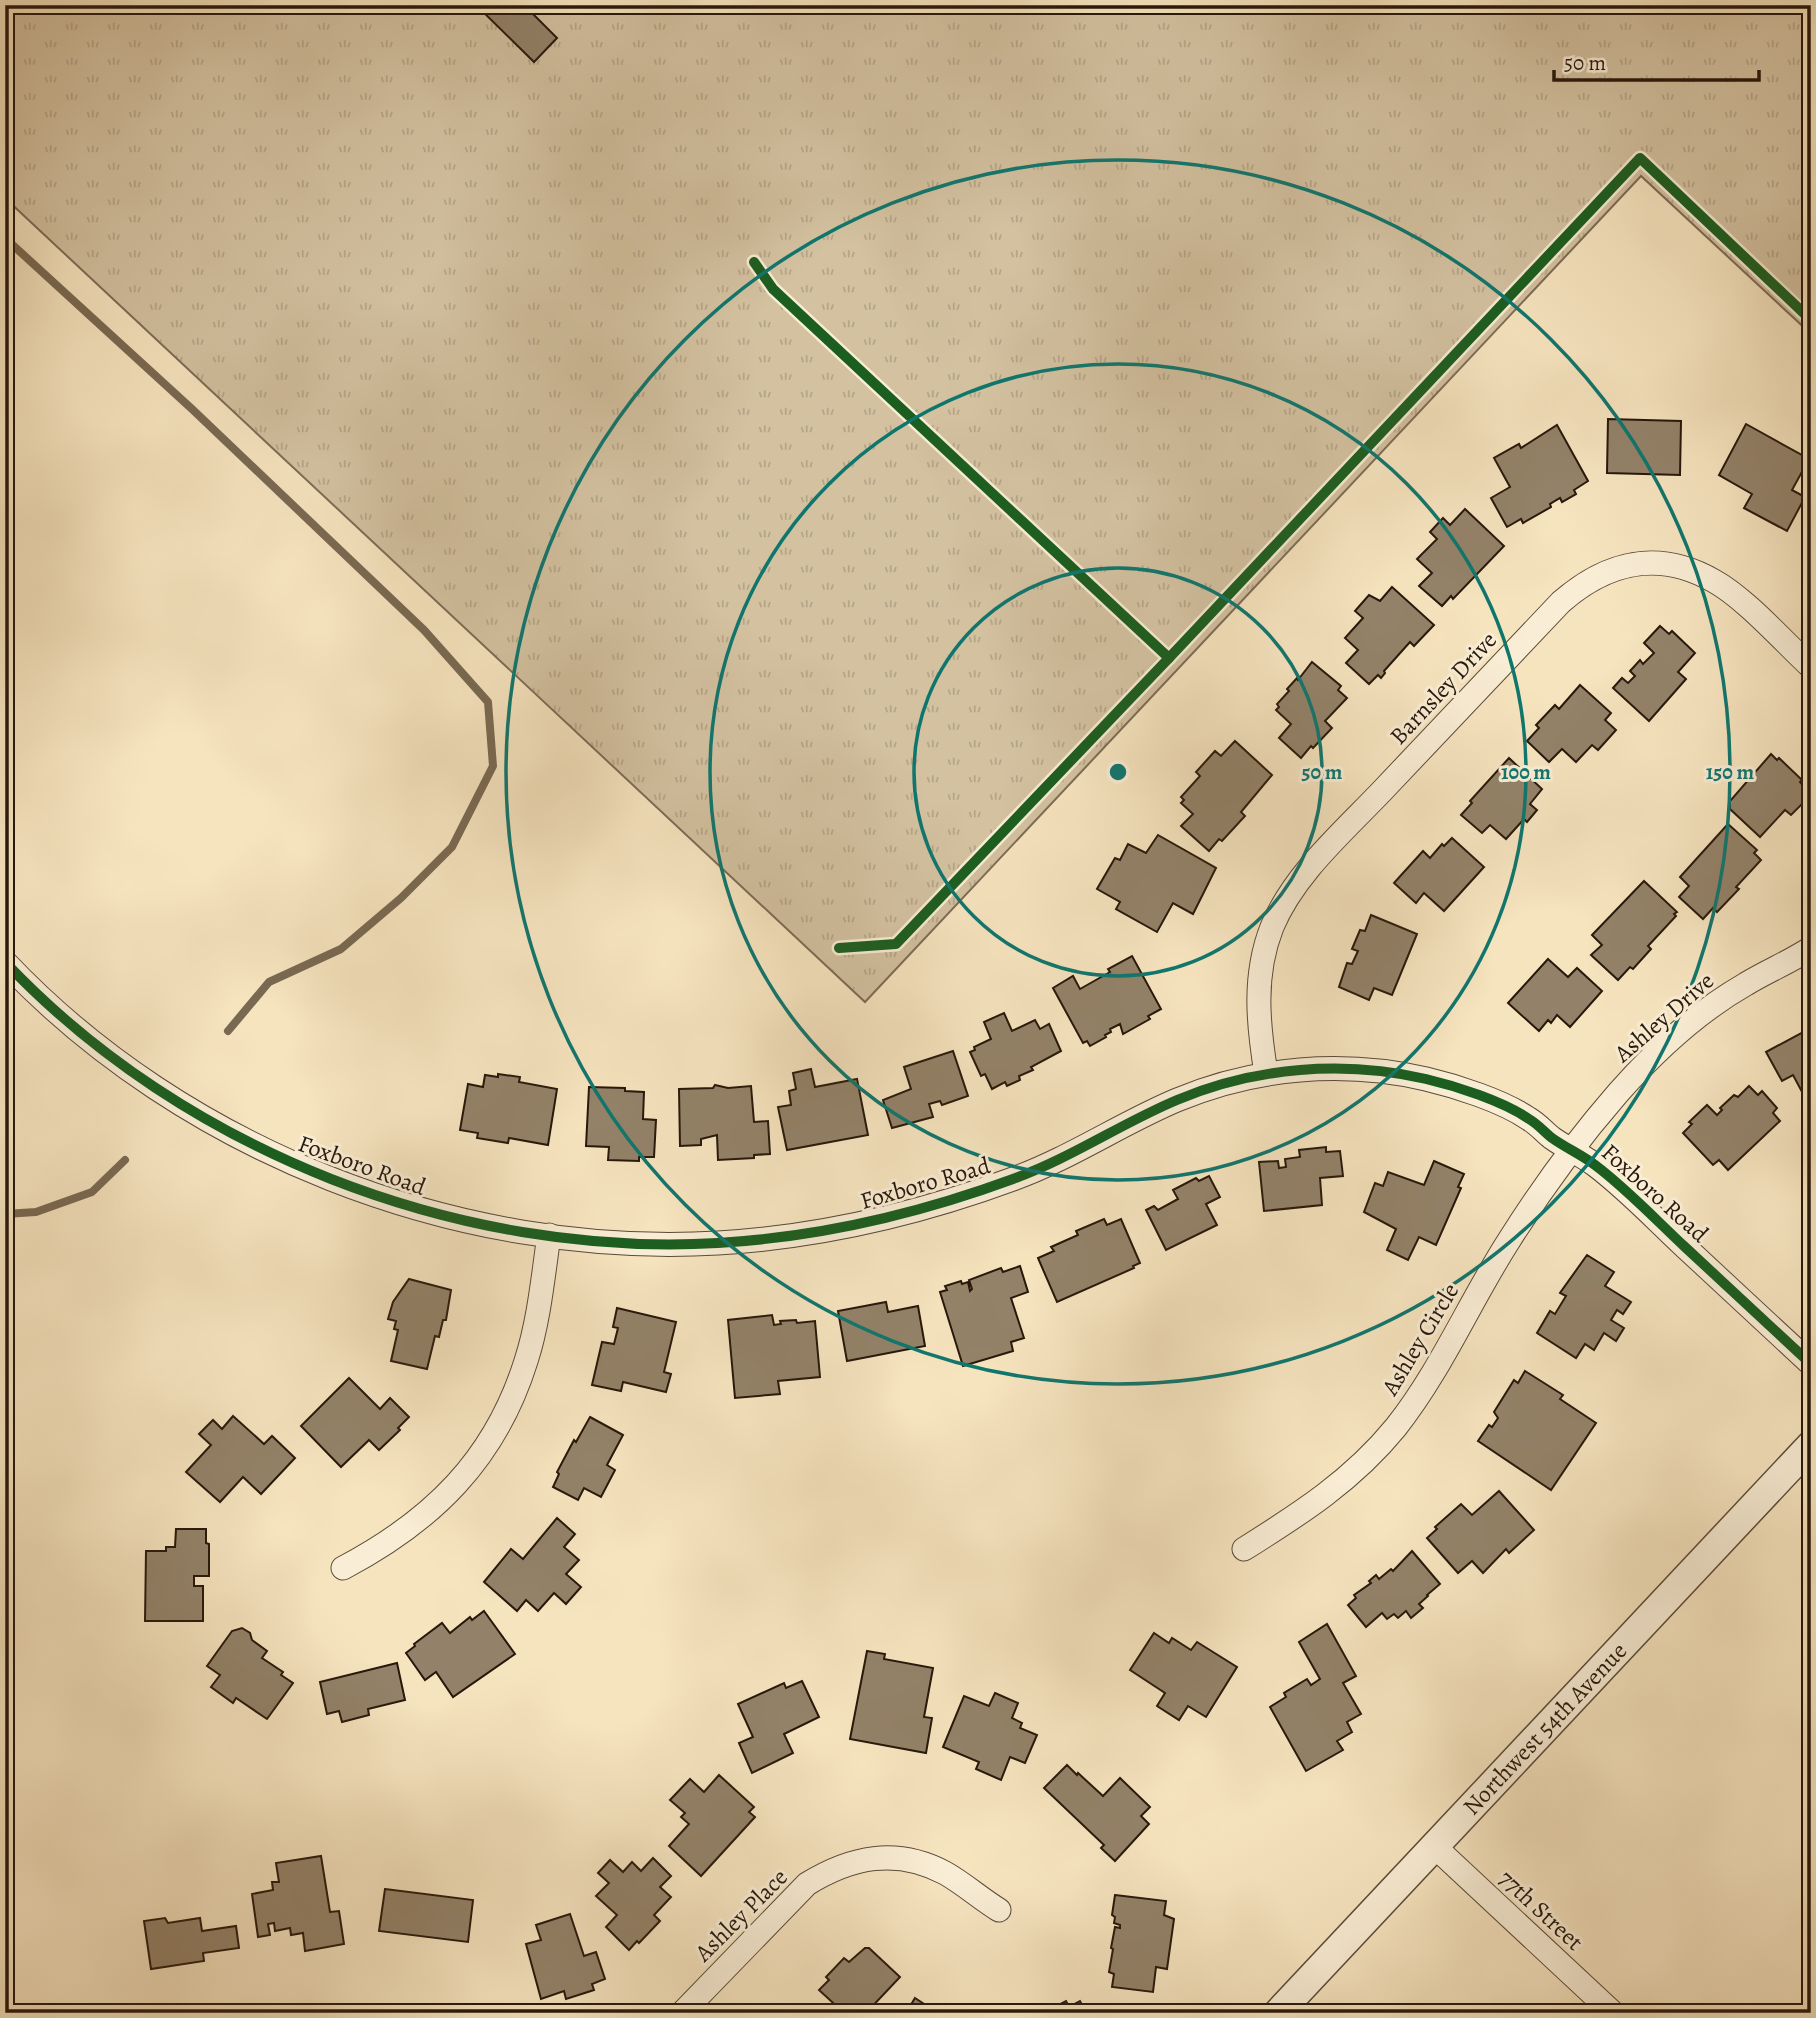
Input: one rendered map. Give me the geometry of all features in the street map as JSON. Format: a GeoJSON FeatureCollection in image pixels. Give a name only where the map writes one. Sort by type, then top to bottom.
{"type":"FeatureCollection","features":[{"type":"Feature","properties":{"kind":"street","name":"Barnsley Drive"},"geometry":{"type":"LineString","coordinates":[[1266,1073],[1257,996],[1260,972],[1272,927],[1289,894],[1311,866],[1560,602],[1582,584],[1606,571],[1634,564],[1661,563],[1690,569],[1716,581],[1736,597],[1811,667]]}},
{"type":"Feature","properties":{"kind":"street","name":"Ashley Drive"},"geometry":{"type":"LineString","coordinates":[[1573,1151],[1618,1094],[1655,1054],[1696,1017],[1745,984],[1811,948]]}},
{"type":"Feature","properties":{"kind":"street","name":"Foxboro Road"},"geometry":{"type":"LineString","coordinates":[[5,962],[75,1027],[141,1078],[210,1121],[279,1157],[356,1189],[436,1214],[512,1230],[629,1243],[716,1243],[797,1236],[872,1222],[945,1203],[1021,1176],[1177,1100],[1220,1084],[1266,1073],[1318,1068],[1357,1069],[1426,1079],[1477,1094],[1529,1118],[1550,1136],[1607,1175],[1811,1364]]}},
{"type":"Feature","properties":{"kind":"street","name":"Ashley Circle"},"geometry":{"type":"LineString","coordinates":[[1244,1549],[1309,1509],[1354,1471],[1394,1429],[1430,1382],[1507,1243],[1573,1151]]}},
{"type":"Feature","properties":{"kind":"street"},"geometry":{"type":"LineString","coordinates":[[342,1568],[383,1546],[422,1517],[458,1483],[486,1446],[510,1404],[527,1360],[539,1305],[549,1235]]}},
{"type":"Feature","properties":{"kind":"street","name":"Northwest 54th Avenue"},"geometry":{"type":"LineString","coordinates":[[1278,2013],[1811,1446]]}},
{"type":"Feature","properties":{"kind":"street","name":"77th Street"},"geometry":{"type":"LineString","coordinates":[[1434,1846],[1613,2013]]}},
{"type":"Feature","properties":{"kind":"street","name":"Ashley Place"},"geometry":{"type":"LineString","coordinates":[[682,2013],[807,1884],[831,1869],[860,1860],[888,1857],[919,1862],[946,1874],[999,1910]]}},
{"type":"Feature","properties":{"kind":"green space"},"geometry":{"type":"Polygon","coordinates":[[[5,5],[1811,5],[1811,334],[1641,176],[865,1002],[5,198],[5,5]]]}},
{"type":"Feature","properties":{"kind":"building"},"geometry":{"type":"Polygon","coordinates":[[[476,5],[524,5],[557,38],[534,62],[476,5]]]}},
{"type":"Feature","properties":{"kind":"building"},"geometry":{"type":"Polygon","coordinates":[[[1608,419],[1681,421],[1680,475],[1607,473],[1608,419]]]}},
{"type":"Feature","properties":{"kind":"building"},"geometry":{"type":"Polygon","coordinates":[[[1746,424],[1809,459],[1792,490],[1805,497],[1787,531],[1744,508],[1752,494],[1719,475],[1746,424]]]}},
{"type":"Feature","properties":{"kind":"building"},"geometry":{"type":"Polygon","coordinates":[[[1557,425],[1588,481],[1574,490],[1576,494],[1562,502],[1560,498],[1550,504],[1551,507],[1523,523],[1521,519],[1507,527],[1491,498],[1510,487],[1494,458],[1519,444],[1521,448],[1557,425]]]}},
{"type":"Feature","properties":{"kind":"building"},"geometry":{"type":"Polygon","coordinates":[[[1465,509],[1504,546],[1453,599],[1451,596],[1442,606],[1419,586],[1432,573],[1417,559],[1437,539],[1430,532],[1443,518],[1450,525],[1465,509]]]}},
{"type":"Feature","properties":{"kind":"building"},"geometry":{"type":"Polygon","coordinates":[[[1392,587],[1434,625],[1414,646],[1410,642],[1381,678],[1378,675],[1369,684],[1346,663],[1358,650],[1345,638],[1363,618],[1355,611],[1369,595],[1380,601],[1392,587]]]}},
{"type":"Feature","properties":{"kind":"building"},"geometry":{"type":"Polygon","coordinates":[[[1660,626],[1669,634],[1672,631],[1695,653],[1678,672],[1686,679],[1649,721],[1613,688],[1622,678],[1628,683],[1635,676],[1630,671],[1640,660],[1643,664],[1654,653],[1644,643],[1660,626]]]}},
{"type":"Feature","properties":{"kind":"building"},"geometry":{"type":"Polygon","coordinates":[[[1312,662],[1341,686],[1338,690],[1347,698],[1325,721],[1332,728],[1301,758],[1279,738],[1291,724],[1276,710],[1279,707],[1277,704],[1289,691],[1287,689],[1312,662]]]}},
{"type":"Feature","properties":{"kind":"building"},"geometry":{"type":"Polygon","coordinates":[[[1580,685],[1611,713],[1605,720],[1616,730],[1598,750],[1592,745],[1576,762],[1562,749],[1549,762],[1527,741],[1539,728],[1536,725],[1555,705],[1559,709],[1580,685]]]}},
{"type":"Feature","properties":{"kind":"building"},"geometry":{"type":"Polygon","coordinates":[[[1235,741],[1272,775],[1241,812],[1245,816],[1209,851],[1181,826],[1193,814],[1181,803],[1184,800],[1181,797],[1200,776],[1196,772],[1215,751],[1221,756],[1235,741]]]}},
{"type":"Feature","properties":{"kind":"building"},"geometry":{"type":"Polygon","coordinates":[[[1771,754],[1802,780],[1800,782],[1811,795],[1791,815],[1785,810],[1760,837],[1730,809],[1730,801],[1771,754]]]}},
{"type":"Feature","properties":{"kind":"building"},"geometry":{"type":"Polygon","coordinates":[[[1509,758],[1542,789],[1530,804],[1537,810],[1527,822],[1524,819],[1506,839],[1490,825],[1482,833],[1461,815],[1472,803],[1470,801],[1509,758]]]}},
{"type":"Feature","properties":{"kind":"building"},"geometry":{"type":"Polygon","coordinates":[[[1728,824],[1757,850],[1754,853],[1761,860],[1717,912],[1713,908],[1703,919],[1679,897],[1689,886],[1680,877],[1728,824]]]}},
{"type":"Feature","properties":{"kind":"building"},"geometry":{"type":"Polygon","coordinates":[[[1158,835],[1216,868],[1193,914],[1173,903],[1157,932],[1116,909],[1120,902],[1097,889],[1115,858],[1120,860],[1128,844],[1146,853],[1158,835]]]}},
{"type":"Feature","properties":{"kind":"building"},"geometry":{"type":"Polygon","coordinates":[[[1452,838],[1484,867],[1444,911],[1424,893],[1416,903],[1394,883],[1423,851],[1430,858],[1442,844],[1444,846],[1452,838]]]}},
{"type":"Feature","properties":{"kind":"building"},"geometry":{"type":"Polygon","coordinates":[[[1644,881],[1677,912],[1674,914],[1676,916],[1648,946],[1651,949],[1633,969],[1630,967],[1618,980],[1591,955],[1602,945],[1592,935],[1644,881]]]}},
{"type":"Feature","properties":{"kind":"building"},"geometry":{"type":"Polygon","coordinates":[[[1371,915],[1417,934],[1392,995],[1374,988],[1369,1000],[1339,987],[1347,963],[1352,964],[1358,951],[1352,949],[1360,930],[1365,931],[1371,915]]]}},
{"type":"Feature","properties":{"kind":"building"},"geometry":{"type":"Polygon","coordinates":[[[1132,956],[1161,1009],[1148,1016],[1150,1019],[1123,1034],[1120,1024],[1110,1029],[1111,1032],[1105,1035],[1106,1037],[1090,1046],[1087,1041],[1083,1043],[1053,988],[1073,976],[1080,989],[1132,956]]]}},
{"type":"Feature","properties":{"kind":"building"},"geometry":{"type":"Polygon","coordinates":[[[1548,959],[1568,977],[1577,968],[1602,991],[1570,1027],[1557,1015],[1551,1023],[1548,1020],[1539,1031],[1508,1003],[1548,959]]]}},
{"type":"Feature","properties":{"kind":"building"},"geometry":{"type":"Polygon","coordinates":[[[1004,1013],[1012,1031],[1035,1020],[1040,1029],[1049,1024],[1061,1051],[1031,1067],[1033,1070],[1019,1076],[1020,1080],[1007,1086],[1005,1082],[992,1089],[985,1074],[981,1076],[970,1052],[975,1050],[974,1047],[991,1039],[984,1022],[1004,1013]]]}},
{"type":"Feature","properties":{"kind":"building"},"geometry":{"type":"Polygon","coordinates":[[[1805,1031],[1811,1042],[1811,1101],[1808,1103],[1793,1075],[1782,1081],[1766,1052],[1805,1031]]]}},
{"type":"Feature","properties":{"kind":"building"},"geometry":{"type":"Polygon","coordinates":[[[953,1051],[968,1096],[942,1105],[940,1101],[929,1104],[933,1117],[892,1128],[883,1100],[911,1089],[904,1067],[953,1051]]]}},
{"type":"Feature","properties":{"kind":"building"},"geometry":{"type":"Polygon","coordinates":[[[811,1069],[815,1087],[857,1079],[868,1135],[787,1150],[778,1107],[791,1105],[789,1091],[796,1089],[793,1073],[811,1069]]]}},
{"type":"Feature","properties":{"kind":"building"},"geometry":{"type":"Polygon","coordinates":[[[498,1074],[520,1077],[519,1082],[557,1089],[548,1145],[509,1138],[508,1143],[477,1138],[478,1133],[460,1130],[468,1084],[483,1087],[485,1075],[498,1077],[498,1074]]]}},
{"type":"Feature","properties":{"kind":"building"},"geometry":{"type":"Polygon","coordinates":[[[715,1085],[728,1088],[751,1086],[754,1122],[768,1121],[770,1154],[754,1155],[754,1158],[718,1160],[717,1135],[701,1139],[701,1145],[680,1146],[679,1089],[713,1088],[715,1085]]]}},
{"type":"Feature","properties":{"kind":"building"},"geometry":{"type":"Polygon","coordinates":[[[1749,1086],[1758,1095],[1762,1091],[1777,1108],[1773,1113],[1780,1121],[1728,1170],[1719,1160],[1713,1165],[1683,1133],[1692,1124],[1689,1122],[1707,1105],[1717,1115],[1722,1110],[1720,1108],[1734,1095],[1738,1097],[1749,1086]]]}},
{"type":"Feature","properties":{"kind":"building"},"geometry":{"type":"Polygon","coordinates":[[[589,1087],[625,1088],[625,1091],[644,1092],[643,1119],[656,1120],[654,1157],[639,1157],[639,1161],[608,1160],[609,1147],[586,1146],[589,1087]]]}},
{"type":"Feature","properties":{"kind":"building"},"geometry":{"type":"Polygon","coordinates":[[[1326,1147],[1326,1152],[1340,1151],[1343,1176],[1320,1178],[1322,1205],[1264,1211],[1259,1162],[1278,1161],[1279,1168],[1286,1167],[1285,1159],[1300,1157],[1299,1150],[1326,1147]]]}},
{"type":"Feature","properties":{"kind":"building"},"geometry":{"type":"Polygon","coordinates":[[[1434,1161],[1464,1174],[1458,1187],[1461,1188],[1436,1245],[1419,1237],[1408,1260],[1387,1250],[1396,1229],[1364,1212],[1375,1183],[1383,1186],[1388,1172],[1424,1185],[1434,1161]]]}},
{"type":"Feature","properties":{"kind":"building"},"geometry":{"type":"Polygon","coordinates":[[[1209,1176],[1220,1197],[1206,1204],[1217,1225],[1166,1250],[1146,1210],[1154,1206],[1158,1210],[1178,1199],[1173,1190],[1196,1178],[1199,1181],[1209,1176]]]}},
{"type":"Feature","properties":{"kind":"building"},"geometry":{"type":"Polygon","coordinates":[[[1104,1219],[1107,1225],[1121,1219],[1140,1263],[1057,1302],[1038,1258],[1054,1251],[1051,1247],[1078,1235],[1076,1231],[1104,1219]]]}},
{"type":"Feature","properties":{"kind":"building"},"geometry":{"type":"Polygon","coordinates":[[[1587,1255],[1614,1272],[1605,1286],[1631,1302],[1623,1314],[1617,1310],[1611,1320],[1624,1328],[1616,1341],[1604,1333],[1594,1350],[1585,1344],[1576,1358],[1537,1333],[1550,1311],[1555,1314],[1566,1296],[1560,1293],[1587,1255]]]}},
{"type":"Feature","properties":{"kind":"building"},"geometry":{"type":"Polygon","coordinates":[[[1020,1266],[1028,1292],[1011,1298],[1024,1338],[1011,1342],[1013,1351],[963,1366],[940,1292],[947,1290],[945,1286],[961,1281],[962,1284],[968,1282],[970,1291],[972,1289],[969,1280],[1001,1268],[1003,1272],[1020,1266]]]}},
{"type":"Feature","properties":{"kind":"building"},"geometry":{"type":"Polygon","coordinates":[[[409,1279],[451,1290],[446,1320],[443,1320],[439,1337],[435,1336],[427,1369],[391,1361],[398,1330],[394,1329],[396,1321],[388,1319],[393,1302],[409,1279]]]}},
{"type":"Feature","properties":{"kind":"building"},"geometry":{"type":"Polygon","coordinates":[[[886,1302],[888,1312],[918,1306],[925,1346],[847,1361],[838,1311],[886,1302]]]}},
{"type":"Feature","properties":{"kind":"building"},"geometry":{"type":"Polygon","coordinates":[[[617,1308],[676,1322],[664,1372],[671,1374],[666,1392],[623,1382],[621,1391],[592,1385],[602,1342],[614,1344],[618,1328],[613,1327],[617,1308]]]}},
{"type":"Feature","properties":{"kind":"building"},"geometry":{"type":"Polygon","coordinates":[[[772,1315],[774,1325],[781,1324],[780,1321],[815,1321],[820,1377],[778,1381],[780,1394],[735,1398],[728,1320],[772,1315]]]}},
{"type":"Feature","properties":{"kind":"building"},"geometry":{"type":"Polygon","coordinates":[[[1525,1371],[1563,1395],[1560,1399],[1596,1423],[1551,1490],[1478,1441],[1489,1425],[1492,1427],[1498,1418],[1494,1412],[1514,1380],[1518,1383],[1525,1371]]]}},
{"type":"Feature","properties":{"kind":"building"},"geometry":{"type":"Polygon","coordinates":[[[349,1378],[380,1409],[390,1398],[409,1417],[379,1450],[369,1440],[341,1467],[301,1426],[349,1378]]]}},
{"type":"Feature","properties":{"kind":"building"},"geometry":{"type":"Polygon","coordinates":[[[233,1416],[264,1444],[272,1436],[295,1458],[261,1494],[243,1477],[220,1502],[186,1472],[211,1445],[199,1434],[213,1420],[222,1429],[233,1416]]]}},
{"type":"Feature","properties":{"kind":"building"},"geometry":{"type":"Polygon","coordinates":[[[590,1417],[623,1435],[607,1465],[615,1470],[601,1497],[584,1488],[578,1500],[553,1487],[559,1474],[557,1472],[590,1417]]]}},
{"type":"Feature","properties":{"kind":"building"},"geometry":{"type":"Polygon","coordinates":[[[1499,1491],[1534,1530],[1509,1553],[1506,1549],[1483,1573],[1472,1561],[1458,1573],[1427,1538],[1437,1529],[1435,1527],[1461,1504],[1472,1515],[1499,1491]]]}},
{"type":"Feature","properties":{"kind":"building"},"geometry":{"type":"Polygon","coordinates":[[[557,1518],[575,1534],[564,1547],[579,1560],[566,1574],[581,1587],[566,1604],[554,1593],[538,1611],[526,1600],[517,1611],[484,1582],[511,1549],[523,1559],[557,1518]]]}},
{"type":"Feature","properties":{"kind":"building"},"geometry":{"type":"Polygon","coordinates":[[[176,1529],[206,1529],[209,1576],[194,1576],[194,1586],[203,1586],[203,1621],[145,1621],[146,1551],[166,1551],[166,1547],[175,1547],[176,1529]]]}},
{"type":"Feature","properties":{"kind":"building"},"geometry":{"type":"Polygon","coordinates":[[[1412,1551],[1440,1584],[1419,1604],[1423,1608],[1411,1618],[1406,1611],[1398,1618],[1394,1614],[1387,1619],[1382,1613],[1366,1627],[1348,1605],[1356,1598],[1354,1595],[1371,1583],[1369,1581],[1376,1575],[1379,1579],[1391,1569],[1393,1571],[1412,1551]]]}},
{"type":"Feature","properties":{"kind":"building"},"geometry":{"type":"Polygon","coordinates":[[[484,1611],[515,1654],[453,1697],[436,1672],[425,1680],[406,1653],[442,1623],[450,1633],[470,1617],[472,1620],[484,1611]]]}},
{"type":"Feature","properties":{"kind":"building"},"geometry":{"type":"Polygon","coordinates":[[[1327,1624],[1356,1676],[1343,1683],[1361,1714],[1347,1722],[1352,1732],[1337,1741],[1343,1750],[1306,1771],[1270,1707],[1286,1697],[1284,1693],[1307,1679],[1311,1685],[1320,1679],[1299,1642],[1327,1624]]]}},
{"type":"Feature","properties":{"kind":"building"},"geometry":{"type":"Polygon","coordinates":[[[242,1628],[267,1651],[262,1658],[283,1672],[281,1675],[293,1683],[267,1719],[236,1698],[233,1703],[211,1687],[220,1675],[207,1666],[232,1631],[242,1628]]]}},
{"type":"Feature","properties":{"kind":"building"},"geometry":{"type":"Polygon","coordinates":[[[1154,1633],[1169,1643],[1172,1638],[1191,1650],[1197,1642],[1237,1667],[1206,1717],[1188,1706],[1179,1720],[1157,1706],[1165,1693],[1130,1670],[1154,1633]]]}},
{"type":"Feature","properties":{"kind":"building"},"geometry":{"type":"Polygon","coordinates":[[[867,1651],[885,1654],[884,1659],[933,1668],[924,1717],[932,1718],[926,1753],[850,1739],[867,1651]]]}},
{"type":"Feature","properties":{"kind":"building"},"geometry":{"type":"Polygon","coordinates":[[[397,1663],[405,1700],[368,1709],[369,1715],[342,1722],[339,1711],[327,1714],[320,1682],[397,1663]]]}},
{"type":"Feature","properties":{"kind":"building"},"geometry":{"type":"Polygon","coordinates":[[[802,1681],[819,1717],[784,1734],[793,1753],[752,1773],[739,1743],[753,1737],[738,1704],[784,1683],[786,1688],[802,1681]]]}},
{"type":"Feature","properties":{"kind":"building"},"geometry":{"type":"Polygon","coordinates":[[[995,1693],[1018,1703],[1012,1718],[1022,1723],[1020,1728],[1037,1735],[1025,1763],[1010,1757],[1001,1780],[976,1769],[979,1762],[943,1747],[964,1696],[989,1706],[995,1693]]]}},
{"type":"Feature","properties":{"kind":"building"},"geometry":{"type":"Polygon","coordinates":[[[1067,1765],[1103,1796],[1120,1778],[1150,1807],[1141,1816],[1149,1824],[1115,1861],[1101,1848],[1104,1845],[1044,1788],[1067,1765]]]}},
{"type":"Feature","properties":{"kind":"building"},"geometry":{"type":"Polygon","coordinates":[[[719,1775],[754,1807],[749,1812],[755,1817],[701,1876],[669,1846],[689,1824],[681,1817],[685,1813],[670,1800],[690,1779],[704,1792],[719,1775]]]}},
{"type":"Feature","properties":{"kind":"building"},"geometry":{"type":"Polygon","coordinates":[[[321,1856],[330,1912],[339,1911],[344,1944],[305,1951],[303,1933],[291,1935],[290,1928],[275,1931],[274,1923],[268,1924],[270,1935],[258,1937],[252,1894],[273,1890],[272,1882],[279,1882],[276,1863],[321,1856]]]}},
{"type":"Feature","properties":{"kind":"building"},"geometry":{"type":"Polygon","coordinates":[[[653,1858],[671,1876],[660,1887],[671,1897],[654,1915],[660,1921],[629,1950],[606,1927],[617,1915],[596,1896],[609,1883],[598,1873],[610,1860],[623,1872],[632,1862],[641,1871],[653,1858]]]}},
{"type":"Feature","properties":{"kind":"building"},"geometry":{"type":"Polygon","coordinates":[[[385,1889],[473,1900],[468,1942],[379,1931],[385,1889]]]}},
{"type":"Feature","properties":{"kind":"building"},"geometry":{"type":"Polygon","coordinates":[[[1115,1895],[1166,1901],[1164,1915],[1174,1919],[1167,1969],[1156,1967],[1153,1992],[1112,1987],[1114,1974],[1109,1972],[1111,1948],[1115,1927],[1120,1928],[1120,1925],[1114,1923],[1115,1917],[1112,1915],[1115,1895]]]}},
{"type":"Feature","properties":{"kind":"building"},"geometry":{"type":"Polygon","coordinates":[[[570,1914],[584,1956],[596,1952],[605,1979],[592,1984],[594,1990],[566,1999],[564,1991],[541,1999],[526,1944],[541,1940],[536,1925],[570,1914]]]}},
{"type":"Feature","properties":{"kind":"building"},"geometry":{"type":"Polygon","coordinates":[[[165,1918],[168,1923],[200,1918],[202,1931],[236,1926],[239,1948],[203,1953],[204,1961],[151,1969],[144,1921],[165,1918]]]}},
{"type":"Feature","properties":{"kind":"building"},"geometry":{"type":"Polygon","coordinates":[[[865,1948],[869,1948],[900,1977],[866,2013],[844,2013],[819,1990],[829,1980],[826,1977],[844,1958],[849,1962],[865,1948]]]}},
{"type":"Feature","properties":{"kind":"building"},"geometry":{"type":"Polygon","coordinates":[[[915,1998],[932,2009],[937,2004],[948,2013],[906,2013],[915,1998]]]}},
{"type":"Feature","properties":{"kind":"building"},"geometry":{"type":"Polygon","coordinates":[[[1066,2001],[1069,2007],[1080,2001],[1086,2013],[1043,2013],[1066,2001]]]}},
{"type":"Feature","properties":{"kind":"waterway"},"geometry":{"type":"LineString","coordinates":[[5,238],[192,409],[424,630],[488,702],[493,766],[452,847],[401,898],[341,949],[269,982],[228,1031]]}},
{"type":"Feature","properties":{"kind":"waterway"},"geometry":{"type":"LineString","coordinates":[[5,1214],[36,1212],[92,1192],[125,1160]]}},
{"type":"Feature","properties":{"kind":"cycle path"},"geometry":{"type":"LineString","coordinates":[[754,262],[773,289],[1169,658],[1640,158],[1811,320]]}},
{"type":"Feature","properties":{"kind":"cycle path"},"geometry":{"type":"LineString","coordinates":[[839,948],[896,944],[1169,658]]}},
{"type":"Feature","properties":{"kind":"cycle path"},"geometry":{"type":"LineString","coordinates":[[5,962],[76,1029],[155,1088],[241,1138],[331,1179],[425,1211],[522,1232],[620,1243],[718,1243],[756,1240],[831,1229],[905,1213],[977,1192],[1034,1171],[1177,1100],[1237,1080],[1300,1070],[1332,1069],[1395,1073],[1426,1079],[1493,1100],[1518,1112],[1552,1138],[1595,1165],[1630,1194],[1811,1364]]}}]}
